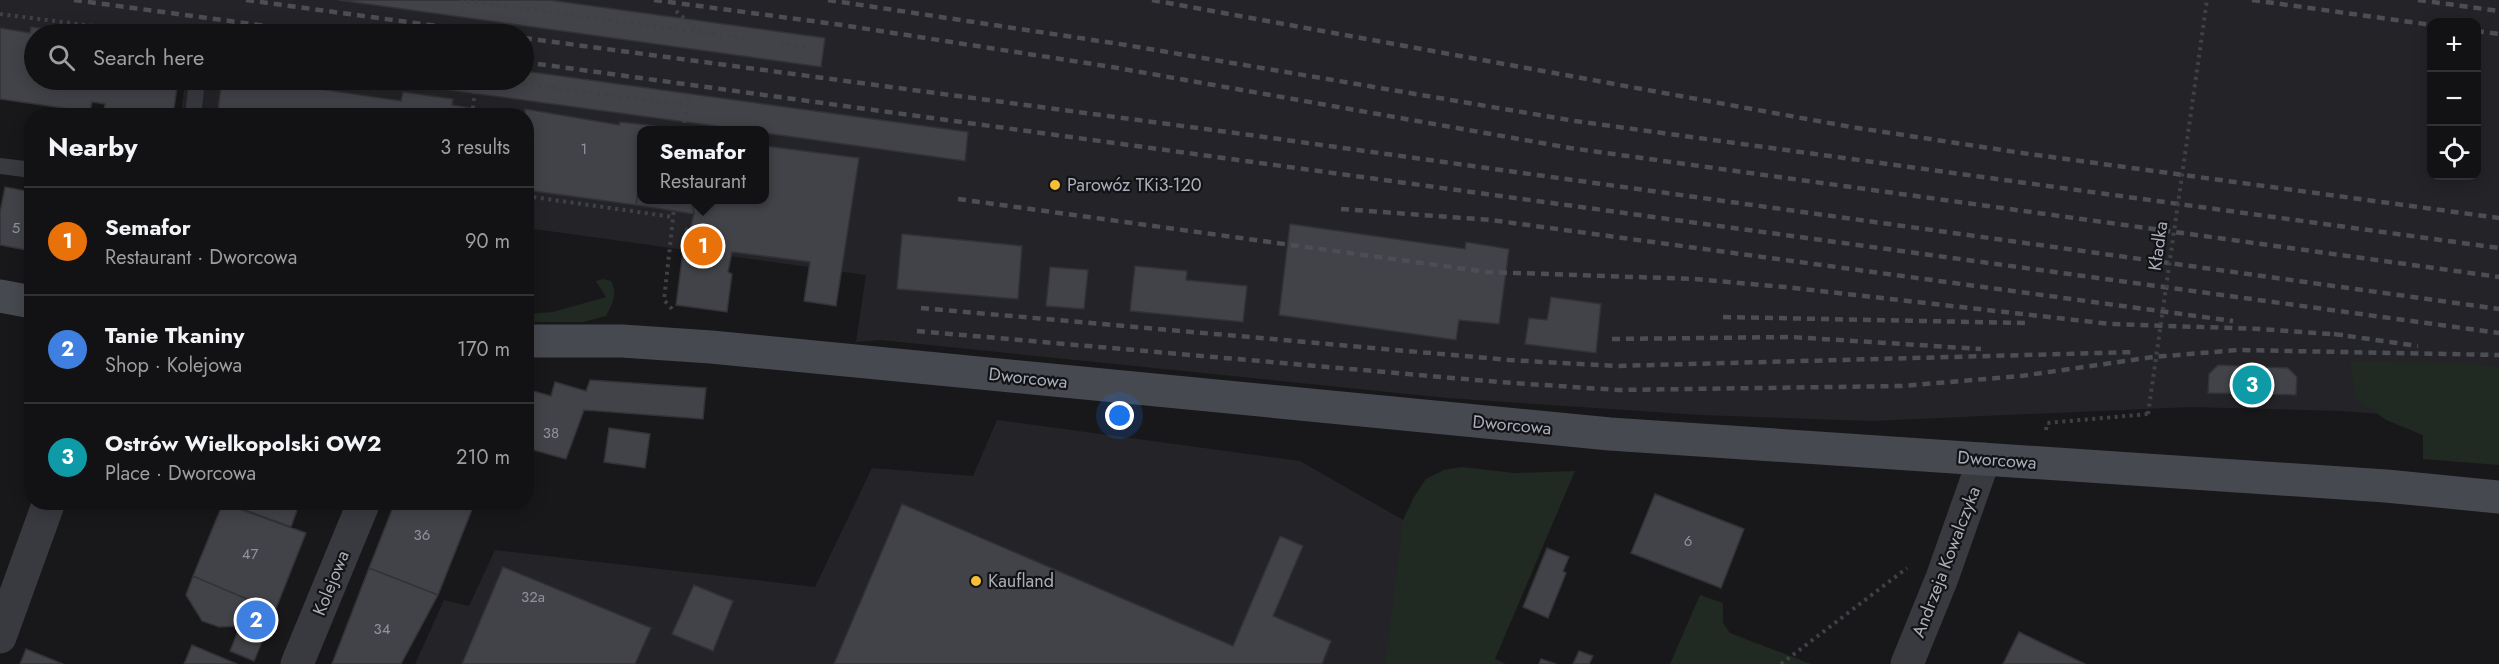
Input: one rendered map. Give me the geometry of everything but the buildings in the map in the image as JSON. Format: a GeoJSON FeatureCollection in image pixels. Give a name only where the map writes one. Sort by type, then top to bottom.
{"type":"FeatureCollection","features":[{"type":"Feature","properties":{"kind":"main road"},"geometry":{"type":"LineString","coordinates":[[0,296],[24,300]]}},
{"type":"Feature","properties":{"kind":"main road","name":"Dworcowa"},"geometry":{"type":"LineString","coordinates":[[534,341],[622,341],[711,347],[1610,434],[2386,486],[2499,497]]}},
{"type":"Feature","properties":{"kind":"street","name":"Andrzeja Kowalczyka"},"geometry":{"type":"LineString","coordinates":[[1907,664],[1942,578],[1984,459]]}},
{"type":"Feature","properties":{"kind":"street"},"geometry":{"type":"LineString","coordinates":[[0,637],[46,510]]}},
{"type":"Feature","properties":{"kind":"street","name":"Kolejowa"},"geometry":{"type":"LineString","coordinates":[[297,664],[361,510]]}},
{"type":"Feature","properties":{"kind":"lane"},"geometry":{"type":"LineString","coordinates":[[194,108],[196,90]]}},
{"type":"Feature","properties":{"kind":"lane"},"geometry":{"type":"LineString","coordinates":[[0,166],[24,169]]}},
{"type":"Feature","properties":{"kind":"path"},"geometry":{"type":"LineString","coordinates":[[460,0],[745,38]]}},
{"type":"Feature","properties":{"kind":"path","name":"Kładka"},"geometry":{"type":"LineString","coordinates":[[2044,436],[2047,423],[2148,414],[2207,0]]}},
{"type":"Feature","properties":{"kind":"path"},"geometry":{"type":"LineString","coordinates":[[676,11],[699,32]]}},
{"type":"Feature","properties":{"kind":"path"},"geometry":{"type":"LineString","coordinates":[[0,14],[78,24]]}},
{"type":"Feature","properties":{"kind":"path"},"geometry":{"type":"LineString","coordinates":[[780,42],[809,47]]}},
{"type":"Feature","properties":{"kind":"path"},"geometry":{"type":"LineString","coordinates":[[534,85],[687,105]]}},
{"type":"Feature","properties":{"kind":"path"},"geometry":{"type":"LineString","coordinates":[[472,108],[475,90]]}},
{"type":"Feature","properties":{"kind":"path"},"geometry":{"type":"LineString","coordinates":[[684,126],[689,93]]}},
{"type":"Feature","properties":{"kind":"path"},"geometry":{"type":"LineString","coordinates":[[534,197],[673,217]]}},
{"type":"Feature","properties":{"kind":"path"},"geometry":{"type":"LineString","coordinates":[[675,204],[664,300],[676,313]]}},
{"type":"Feature","properties":{"kind":"path"},"geometry":{"type":"LineString","coordinates":[[1782,664],[1913,564]]}},
{"type":"Feature","properties":{"kind":"shaded area"},"geometry":{"type":"Polygon","coordinates":[[[0,0],[2499,0],[2499,422],[2340,411],[2191,407],[1871,421],[1700,415],[1447,398],[880,340],[856,342],[866,275],[534,229],[534,108],[182,108],[184,90],[534,90],[534,24],[24,24],[24,42],[0,39],[0,0]]]}},
{"type":"Feature","properties":{"kind":"shaded area"},"geometry":{"type":"Polygon","coordinates":[[[603,279],[611,281],[613,286],[613,299],[606,316],[583,322],[534,322],[534,313],[553,312],[606,297],[596,281],[603,279]]]}},
{"type":"Feature","properties":{"kind":"shaded area"},"geometry":{"type":"Polygon","coordinates":[[[2350,361],[2476,364],[2499,367],[2499,465],[2423,459],[2423,435],[2386,420],[2356,398],[2350,361]]]}},
{"type":"Feature","properties":{"kind":"shaded area"},"geometry":{"type":"Polygon","coordinates":[[[997,420],[1300,461],[1403,520],[1416,539],[1392,664],[415,664],[444,600],[469,606],[495,550],[815,587],[872,468],[973,476],[997,420]]]}},
{"type":"Feature","properties":{"kind":"shaded area"},"geometry":{"type":"Polygon","coordinates":[[[1462,467],[1514,473],[1575,471],[1495,659],[1506,664],[1385,664],[1403,520],[1426,479],[1444,470],[1462,467]]]}},
{"type":"Feature","properties":{"kind":"shaded area"},"geometry":{"type":"Polygon","coordinates":[[[1700,595],[1723,603],[1723,623],[1730,633],[1811,664],[1670,664],[1700,595]]]}},
{"type":"Feature","properties":{"kind":"railway"},"geometry":{"type":"LineString","coordinates":[[74,0],[252,24]]}},
{"type":"Feature","properties":{"kind":"railway"},"geometry":{"type":"LineString","coordinates":[[246,0],[422,24]]}},
{"type":"Feature","properties":{"kind":"railway"},"geometry":{"type":"LineString","coordinates":[[654,0],[842,25],[1112,67],[1570,148],[2499,277]]}},
{"type":"Feature","properties":{"kind":"railway"},"geometry":{"type":"LineString","coordinates":[[828,0],[1126,45],[1575,121],[2499,248]]}},
{"type":"Feature","properties":{"kind":"railway"},"geometry":{"type":"LineString","coordinates":[[1152,0],[1851,127],[2022,153],[2499,218]]}},
{"type":"Feature","properties":{"kind":"railway"},"geometry":{"type":"LineString","coordinates":[[2252,0],[2427,24]]}},
{"type":"Feature","properties":{"kind":"railway"},"geometry":{"type":"LineString","coordinates":[[2418,0],[2499,11]]}},
{"type":"Feature","properties":{"kind":"railway"},"geometry":{"type":"LineString","coordinates":[[2481,32],[2499,34]]}},
{"type":"Feature","properties":{"kind":"railway"},"geometry":{"type":"LineString","coordinates":[[534,39],[1250,135],[2499,309]]}},
{"type":"Feature","properties":{"kind":"railway"},"geometry":{"type":"LineString","coordinates":[[534,63],[2499,333]]}},
{"type":"Feature","properties":{"kind":"railway"},"geometry":{"type":"LineString","coordinates":[[958,199],[1487,272],[1695,279],[2110,324],[2261,329],[2343,335]]}},
{"type":"Feature","properties":{"kind":"railway"},"geometry":{"type":"LineString","coordinates":[[1341,209],[1491,220],[2233,321]]}},
{"type":"Feature","properties":{"kind":"railway"},"geometry":{"type":"LineString","coordinates":[[921,308],[1509,360],[1616,366],[2136,352]]}},
{"type":"Feature","properties":{"kind":"railway"},"geometry":{"type":"LineString","coordinates":[[1723,317],[2025,323]]}},
{"type":"Feature","properties":{"kind":"railway"},"geometry":{"type":"LineString","coordinates":[[917,331],[1499,382],[1618,390],[1902,386],[2021,376],[2153,357],[2238,350],[2499,355]]}},
{"type":"Feature","properties":{"kind":"railway"},"geometry":{"type":"LineString","coordinates":[[2334,334],[2418,346]]}},
{"type":"Feature","properties":{"kind":"railway"},"geometry":{"type":"LineString","coordinates":[[1612,339],[1792,337],[1981,349]]}},
{"type":"Feature","properties":{"kind":"place","name":"Parowóz TKi3-120"},"geometry":{"type":"Point","coordinates":[1055,185]}},
{"type":"Feature","properties":{"kind":"place","name":"Semafor"},"geometry":{"type":"Point","coordinates":[703,246]}},
{"type":"Feature","properties":{"kind":"place","name":"Ostrów Wielkopolski OW2"},"geometry":{"type":"Point","coordinates":[2252,385]}},
{"type":"Feature","properties":{"kind":"place","name":"Kaufland"},"geometry":{"type":"Point","coordinates":[976,581]}},
{"type":"Feature","properties":{"kind":"place","name":"Tanie Tkaniny"},"geometry":{"type":"Point","coordinates":[256,620]}}]}
